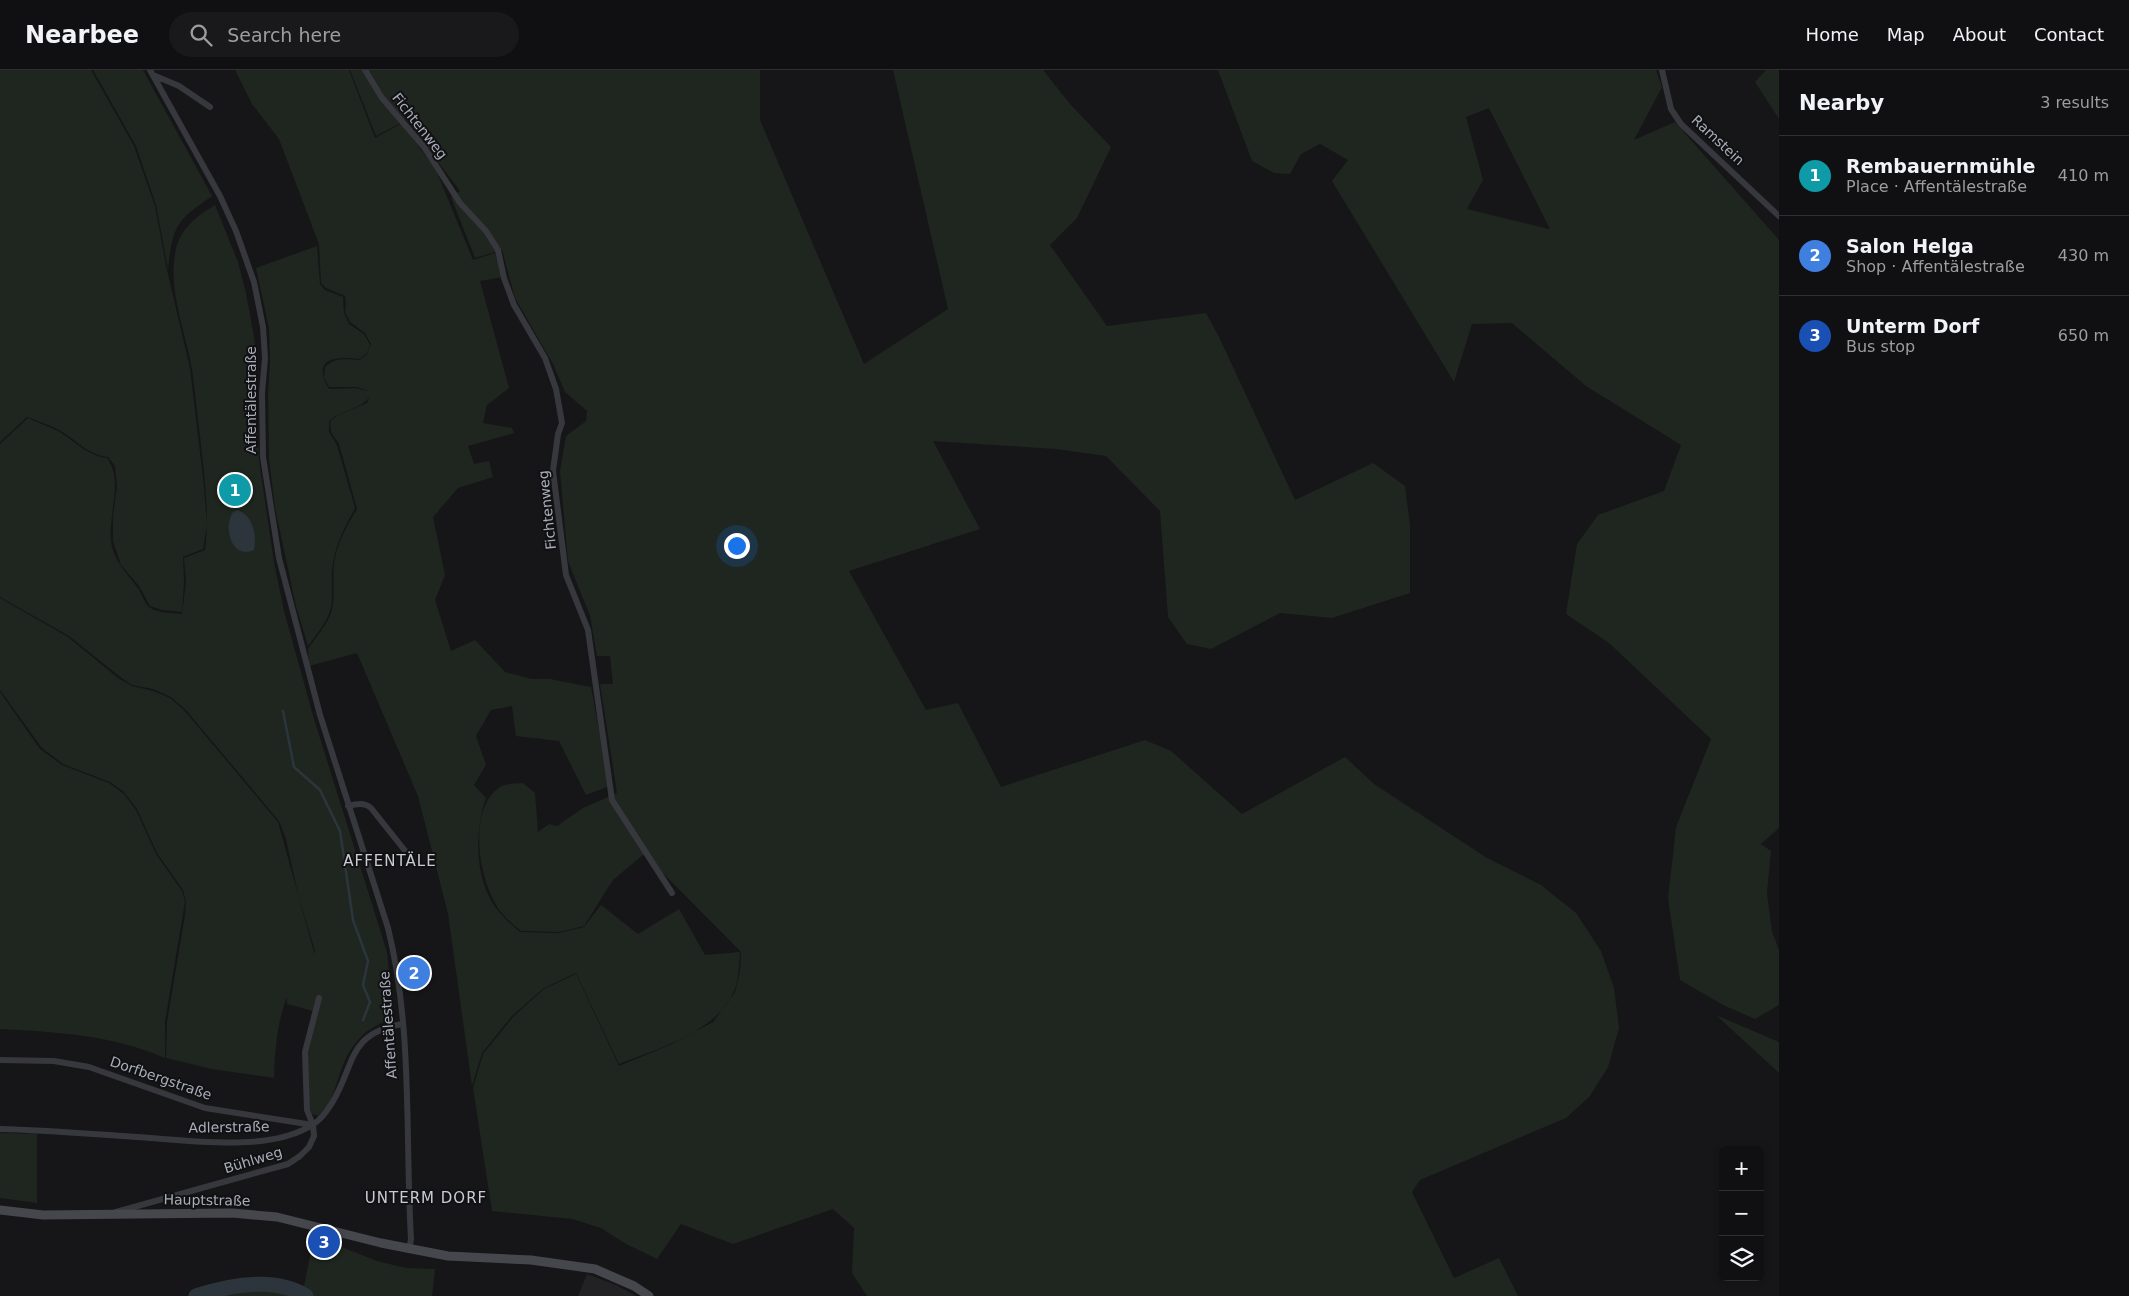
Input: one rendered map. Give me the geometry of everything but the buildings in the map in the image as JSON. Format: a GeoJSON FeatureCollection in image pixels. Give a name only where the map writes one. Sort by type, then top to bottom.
{"type":"FeatureCollection","features":[{"type":"Feature","properties":{"kind":"main road","name":"Hauptstraße"},"geometry":{"type":"LineString","coordinates":[[0,1210],[43,1215],[256,1214],[300,1222],[409,1250]]}},
{"type":"Feature","properties":{"kind":"main road"},"geometry":{"type":"LineString","coordinates":[[409,1250],[448,1256],[531,1260],[595,1268],[634,1286],[649,1296]]}},
{"type":"Feature","properties":{"kind":"street","name":"Fichtenweg"},"geometry":{"type":"LineString","coordinates":[[365,70],[382,98],[424,147],[460,203],[486,231],[498,250],[504,278],[514,305],[545,358],[556,389],[562,423],[558,434],[553,471],[566,575],[588,630],[612,800],[672,893]]}},
{"type":"Feature","properties":{"kind":"street","name":"Ramstein"},"geometry":{"type":"LineString","coordinates":[[1662,70],[1671,109],[1681,124],[1779,216]]}},
{"type":"Feature","properties":{"kind":"street"},"geometry":{"type":"LineString","coordinates":[[151,73],[179,86],[210,107]]}},
{"type":"Feature","properties":{"kind":"street","name":"Affentälestraße"},"geometry":{"type":"LineString","coordinates":[[151,73],[220,196],[236,231],[254,282],[263,327],[265,358],[262,393],[263,458],[278,549],[306,667],[348,806],[388,928],[396,964],[402,1024],[411,1239],[409,1250]]}},
{"type":"Feature","properties":{"kind":"street"},"geometry":{"type":"LineString","coordinates":[[348,806],[358,804],[367,805],[371,808],[414,862]]}},
{"type":"Feature","properties":{"kind":"street","name":"Bühlweg"},"geometry":{"type":"LineString","coordinates":[[109,1214],[288,1164],[309,1148],[314,1136],[313,1125],[307,1110],[305,1052],[318,998]]}},
{"type":"Feature","properties":{"kind":"street","name":"Adlerstraße"},"geometry":{"type":"LineString","coordinates":[[0,1129],[34,1129],[212,1142],[272,1139],[303,1130],[323,1118],[342,1085],[352,1054],[362,1042],[385,1027],[402,1024]]}},
{"type":"Feature","properties":{"kind":"street","name":"Dorfbergstraße"},"geometry":{"type":"LineString","coordinates":[[0,1060],[54,1061],[89,1066],[204,1108],[313,1125]]}},
{"type":"Feature","properties":{"kind":"shaded area"},"geometry":{"type":"Polygon","coordinates":[[[0,70],[91,70],[134,146],[155,206],[167,270],[190,368],[207,525],[203,549],[183,557],[182,612],[162,610],[150,606],[139,586],[121,565],[113,541],[113,516],[117,487],[115,466],[108,457],[87,450],[57,429],[27,417],[0,442],[0,70]]]}},
{"type":"Feature","properties":{"kind":"shaded area"},"geometry":{"type":"Polygon","coordinates":[[[93,70],[143,70],[212,196],[178,225],[172,243],[168,269],[156,205],[136,146],[93,70]]]}},
{"type":"Feature","properties":{"kind":"shaded area"},"geometry":{"type":"Polygon","coordinates":[[[235,70],[349,70],[375,138],[402,123],[436,170],[473,260],[495,253],[503,277],[480,281],[509,388],[487,405],[483,423],[512,428],[514,433],[468,446],[474,464],[489,461],[493,477],[458,488],[433,517],[445,575],[435,600],[451,651],[475,640],[505,672],[532,679],[550,679],[591,687],[605,762],[607,787],[586,795],[559,741],[516,736],[512,706],[491,710],[476,736],[486,765],[474,785],[486,798],[479,827],[478,842],[481,873],[491,901],[502,916],[520,932],[559,933],[584,927],[601,905],[638,934],[679,909],[705,955],[740,952],[736,986],[726,1005],[714,1018],[700,1028],[668,1045],[619,1064],[576,973],[544,988],[512,1016],[482,1053],[472,1086],[448,914],[418,796],[357,653],[309,666],[308,649],[326,622],[331,613],[334,594],[334,563],[337,549],[357,509],[339,444],[331,432],[330,421],[335,417],[329,421],[329,432],[337,445],[355,508],[342,534],[334,556],[330,611],[324,624],[308,646],[296,606],[275,508],[269,459],[269,328],[256,268],[317,246],[320,284],[325,290],[343,297],[344,313],[349,324],[364,334],[370,345],[367,353],[360,359],[342,358],[334,359],[324,365],[323,371],[324,379],[329,389],[356,388],[371,392],[357,387],[329,387],[324,377],[325,367],[329,364],[341,359],[360,360],[367,354],[371,344],[365,333],[350,322],[345,312],[345,296],[326,288],[321,283],[319,244],[279,139],[252,104],[235,70]],[[369,397],[356,407],[339,415],[367,403],[369,397]]]}},
{"type":"Feature","properties":{"kind":"shaded area"},"geometry":{"type":"Polygon","coordinates":[[[350,70],[760,70],[760,120],[864,364],[948,309],[893,70],[1043,70],[1071,105],[1111,147],[1077,218],[1050,245],[1107,326],[1206,313],[1295,500],[1373,463],[1405,486],[1410,525],[1410,593],[1332,618],[1280,613],[1211,649],[1187,644],[1168,617],[1160,511],[1106,456],[1056,449],[933,441],[980,529],[849,571],[926,710],[958,703],[1001,787],[1145,740],[1171,751],[1242,814],[1345,757],[1374,784],[1487,858],[1541,885],[1576,913],[1601,951],[1614,988],[1619,1028],[1608,1067],[1590,1096],[1566,1118],[1420,1180],[1412,1192],[1454,1278],[1499,1258],[1518,1296],[867,1296],[852,1273],[854,1228],[833,1209],[733,1244],[681,1224],[657,1259],[626,1244],[601,1228],[572,1219],[492,1211],[473,1088],[483,1054],[513,1017],[544,989],[576,974],[619,1066],[672,1044],[713,1022],[735,992],[740,971],[741,952],[644,854],[613,880],[584,926],[560,932],[521,931],[503,915],[493,900],[482,866],[480,829],[483,812],[489,798],[500,787],[508,784],[523,783],[535,793],[538,832],[549,824],[557,826],[583,808],[617,793],[600,684],[613,684],[610,656],[597,656],[590,616],[568,561],[560,471],[566,436],[586,421],[587,411],[565,392],[553,364],[515,298],[502,250],[475,258],[451,197],[460,191],[406,120],[376,136],[350,70]]]}},
{"type":"Feature","properties":{"kind":"shaded area"},"geometry":{"type":"Polygon","coordinates":[[[1218,70],[1656,70],[1662,87],[1634,140],[1675,122],[1779,240],[1779,828],[1761,844],[1771,851],[1767,893],[1772,932],[1779,950],[1779,1005],[1755,1019],[1723,1005],[1680,980],[1668,898],[1676,827],[1711,739],[1609,643],[1566,614],[1577,544],[1598,515],[1664,491],[1681,445],[1586,386],[1512,323],[1472,324],[1454,382],[1332,181],[1348,160],[1320,144],[1301,154],[1290,174],[1274,173],[1252,161],[1218,70]],[[1489,108],[1466,117],[1483,180],[1467,209],[1550,229],[1489,108]]]}},
{"type":"Feature","properties":{"kind":"shaded area"},"geometry":{"type":"Polygon","coordinates":[[[1766,70],[1779,70],[1779,119],[1755,82],[1766,70]]]}},
{"type":"Feature","properties":{"kind":"shaded area"},"geometry":{"type":"Polygon","coordinates":[[[215,205],[238,262],[254,337],[257,362],[255,387],[259,460],[274,562],[284,611],[314,719],[387,952],[393,1012],[386,1020],[362,1035],[349,1052],[331,1099],[319,1116],[312,1114],[308,1099],[307,1081],[310,1034],[317,1012],[287,1004],[287,997],[279,1026],[274,1078],[212,1069],[166,1058],[167,1022],[185,915],[186,902],[183,890],[157,853],[137,809],[124,792],[110,782],[63,764],[42,748],[0,690],[0,598],[68,637],[118,678],[132,686],[153,691],[170,698],[184,710],[278,822],[314,952],[312,956],[315,951],[298,894],[286,839],[279,821],[185,709],[171,697],[153,689],[132,685],[69,636],[0,597],[0,444],[28,418],[58,431],[81,448],[100,457],[107,458],[112,467],[115,487],[111,531],[114,554],[149,607],[160,612],[182,614],[186,582],[184,558],[205,550],[207,508],[192,369],[175,294],[174,264],[178,242],[186,229],[196,218],[215,205]]]}},
{"type":"Feature","properties":{"kind":"shaded area"},"geometry":{"type":"Polygon","coordinates":[[[238,510],[247,517],[253,527],[255,538],[254,550],[246,552],[240,550],[231,540],[229,533],[230,518],[233,512],[238,510]]]}},
{"type":"Feature","properties":{"kind":"shaded area"},"geometry":{"type":"Polygon","coordinates":[[[0,692],[40,749],[62,765],[109,783],[124,794],[136,810],[156,854],[182,891],[185,902],[165,1022],[165,1058],[125,1044],[84,1036],[0,1029],[0,692]]]}},
{"type":"Feature","properties":{"kind":"shaded area"},"geometry":{"type":"Polygon","coordinates":[[[1716,1015],[1779,1042],[1779,1073],[1716,1015]]]}},
{"type":"Feature","properties":{"kind":"shaded area"},"geometry":{"type":"Polygon","coordinates":[[[0,1133],[37,1134],[37,1203],[0,1198],[0,1133]]]}},
{"type":"Feature","properties":{"kind":"shaded area"},"geometry":{"type":"Polygon","coordinates":[[[314,1236],[377,1261],[406,1268],[435,1269],[432,1296],[302,1296],[314,1236]]]}},
{"type":"Feature","properties":{"kind":"shaded area"},"geometry":{"type":"Polygon","coordinates":[[[587,1274],[616,1285],[636,1296],[578,1296],[587,1274]]]}},
{"type":"Feature","properties":{"kind":"shaded area"},"geometry":{"type":"Polygon","coordinates":[[[262,1286],[295,1292],[300,1296],[197,1296],[262,1286]]]}},
{"type":"Feature","properties":{"kind":"waterway"},"geometry":{"type":"LineString","coordinates":[[283,711],[294,767],[320,790],[340,831],[353,920],[368,961],[363,985],[370,1002],[363,1020]]}},
{"type":"Feature","properties":{"kind":"waterway"},"geometry":{"type":"LineString","coordinates":[[196,1296],[252,1284],[280,1286],[306,1296]]}},
{"type":"Feature","properties":{"kind":"place","name":"Rembauernmühle"},"geometry":{"type":"Point","coordinates":[235,490]}},
{"type":"Feature","properties":{"kind":"place","name":"Salon Helga"},"geometry":{"type":"Point","coordinates":[414,973]}},
{"type":"Feature","properties":{"kind":"place","name":"Unterm Dorf"},"geometry":{"type":"Point","coordinates":[324,1242]}},
{"type":"Feature","properties":{"kind":"district","name":"AFFENTÄLE"},"geometry":{"type":"Point","coordinates":[390,861]}},
{"type":"Feature","properties":{"kind":"district","name":"UNTERM DORF"},"geometry":{"type":"Point","coordinates":[426,1198]}}]}
